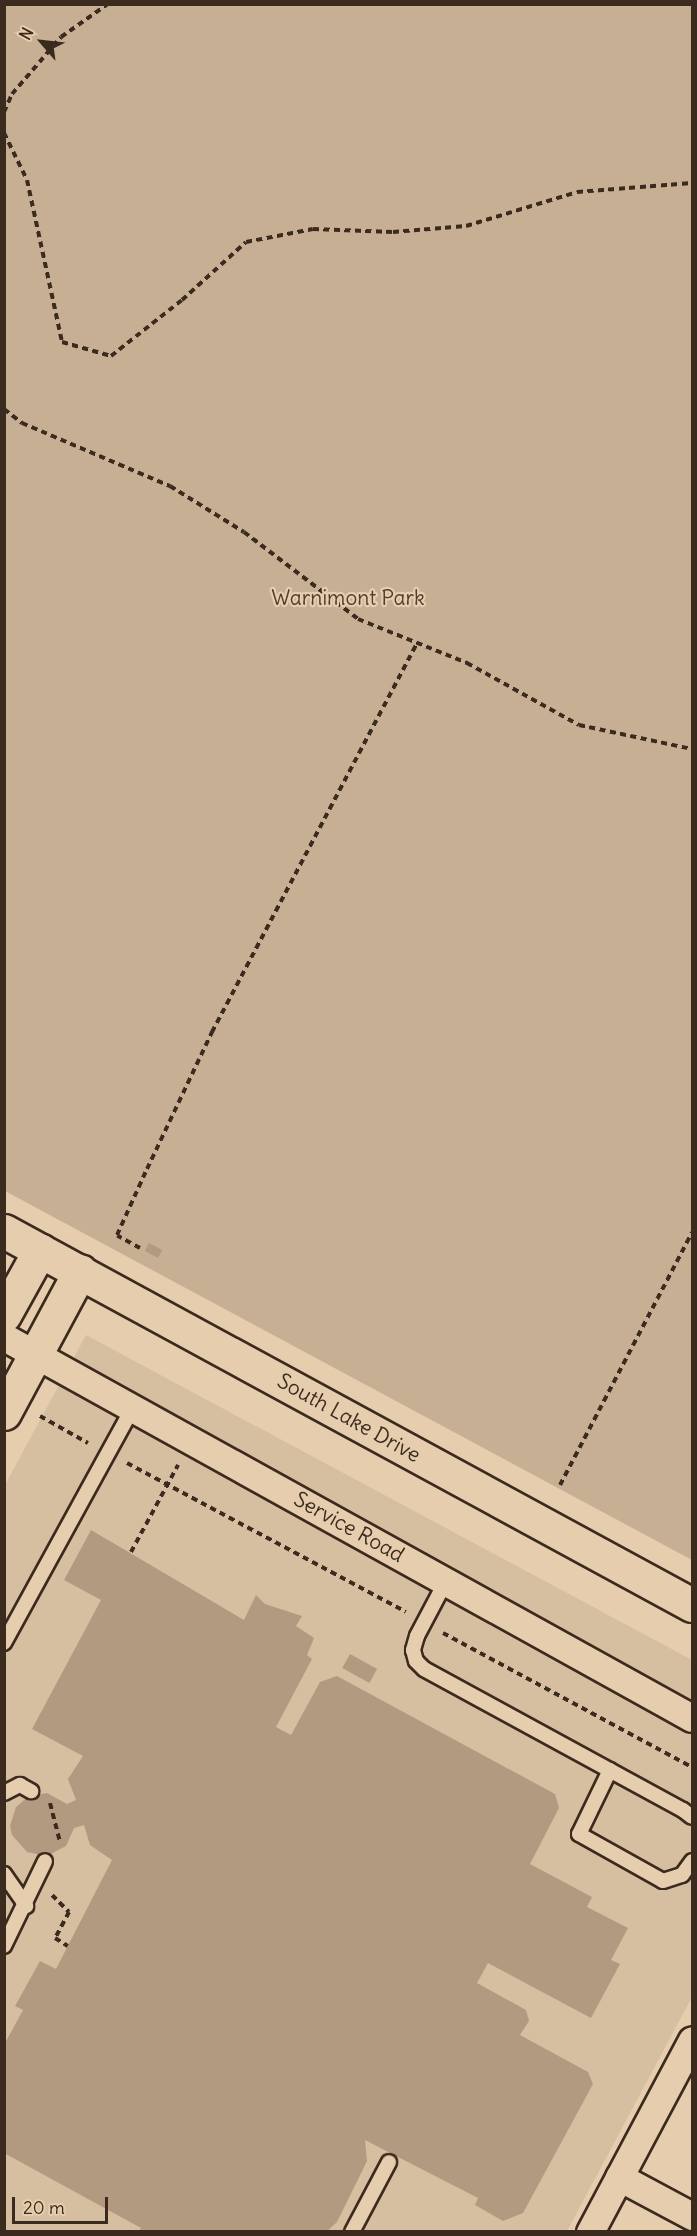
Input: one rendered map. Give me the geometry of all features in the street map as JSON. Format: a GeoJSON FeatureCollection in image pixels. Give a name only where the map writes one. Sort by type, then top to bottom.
{"type":"FeatureCollection","features":[{"type":"Feature","properties":{"kind":"main road","name":"South Lake Drive"},"geometry":{"type":"LineString","coordinates":[[4,1231],[693,1605]]}},
{"type":"Feature","properties":{"kind":"main road"},"geometry":{"type":"LineString","coordinates":[[4,1315],[40,1250]]}},
{"type":"Feature","properties":{"kind":"main road"},"geometry":{"type":"LineString","coordinates":[[4,1413],[80,1271]]}},
{"type":"Feature","properties":{"kind":"street","name":"Service Road"},"geometry":{"type":"LineString","coordinates":[[4,1337],[693,1718]]}},
{"type":"Feature","properties":{"kind":"street"},"geometry":{"type":"LineString","coordinates":[[590,2232],[693,2040]]}},
{"type":"Feature","properties":{"kind":"street"},"geometry":{"type":"LineString","coordinates":[[619,2177],[693,2216]]}},
{"type":"Feature","properties":{"kind":"lane"},"geometry":{"type":"LineString","coordinates":[[4,1643],[133,1407]]}},
{"type":"Feature","properties":{"kind":"lane"},"geometry":{"type":"LineString","coordinates":[[446,1581],[417,1636],[413,1650],[416,1661],[424,1669],[693,1817]]}},
{"type":"Feature","properties":{"kind":"lane"},"geometry":{"type":"LineString","coordinates":[[610,1770],[579,1834],[663,1881],[682,1875],[693,1861]]}},
{"type":"Feature","properties":{"kind":"lane"},"geometry":{"type":"LineString","coordinates":[[4,1793],[20,1785],[31,1791]]}},
{"type":"Feature","properties":{"kind":"lane"},"geometry":{"type":"LineString","coordinates":[[4,1946],[26,1906],[45,1862]]}},
{"type":"Feature","properties":{"kind":"lane"},"geometry":{"type":"LineString","coordinates":[[4,1874],[26,1906]]}},
{"type":"Feature","properties":{"kind":"lane"},"geometry":{"type":"LineString","coordinates":[[352,2232],[389,2162]]}},
{"type":"Feature","properties":{"kind":"path"},"geometry":{"type":"LineString","coordinates":[[4,112],[12,94],[61,37],[108,4]]}},
{"type":"Feature","properties":{"kind":"path"},"geometry":{"type":"LineString","coordinates":[[4,133],[27,180],[62,342],[111,356],[182,300],[246,242],[313,229],[393,232],[466,226],[577,192],[693,183]]}},
{"type":"Feature","properties":{"kind":"path"},"geometry":{"type":"LineString","coordinates":[[4,409],[22,423],[170,486],[244,532],[358,619],[467,663],[579,725],[693,749]]}},
{"type":"Feature","properties":{"kind":"path"},"geometry":{"type":"LineString","coordinates":[[140,1248],[117,1235],[147,1169],[223,1011],[417,643]]}},
{"type":"Feature","properties":{"kind":"path"},"geometry":{"type":"LineString","coordinates":[[560,1485],[693,1232]]}},
{"type":"Feature","properties":{"kind":"path"},"geometry":{"type":"LineString","coordinates":[[39,1416],[88,1443]]}},
{"type":"Feature","properties":{"kind":"path"},"geometry":{"type":"LineString","coordinates":[[131,1552],[181,1459]]}},
{"type":"Feature","properties":{"kind":"path"},"geometry":{"type":"LineString","coordinates":[[167,1485],[412,1615]]}},
{"type":"Feature","properties":{"kind":"path"},"geometry":{"type":"LineString","coordinates":[[442,1632],[693,1767]]}},
{"type":"Feature","properties":{"kind":"shaded area"},"geometry":{"type":"Polygon","coordinates":[[[86,1335],[692,1660],[692,1997],[567,2231],[5,2232],[5,1485],[86,1335]]]}},
{"type":"Feature","properties":{"kind":"green space","name":"Warnimont Park"},"geometry":{"type":"Polygon","coordinates":[[[4,5],[692,5],[692,1560],[5,1191],[4,5]]]}},
{"type":"Feature","properties":{"kind":"building"},"geometry":{"type":"Polygon","coordinates":[[[149,1243],[162,1250],[158,1258],[145,1251],[149,1243]]]}},
{"type":"Feature","properties":{"kind":"building"},"geometry":{"type":"Polygon","coordinates":[[[91,1530],[244,1620],[256,1595],[265,1604],[302,1616],[296,1626],[314,1638],[307,1655],[312,1659],[276,1727],[291,1735],[320,1682],[337,1676],[555,1794],[559,1808],[530,1864],[592,1897],[587,1907],[628,1928],[611,1960],[620,1964],[591,2018],[488,1963],[477,1983],[526,2010],[529,2021],[520,2035],[588,2072],[593,2084],[523,2213],[503,2221],[475,2205],[478,2198],[365,2140],[367,2161],[337,2222],[326,2232],[139,2232],[141,2228],[4,2153],[4,2045],[23,2010],[15,2006],[40,1961],[56,1969],[112,1860],[90,1845],[84,1825],[74,1828],[66,1846],[47,1856],[27,1852],[12,1835],[10,1826],[16,1807],[29,1796],[47,1793],[67,1804],[76,1800],[68,1779],[83,1756],[32,1729],[101,1600],[64,1580],[91,1530]]]}},
{"type":"Feature","properties":{"kind":"building"},"geometry":{"type":"Polygon","coordinates":[[[350,1654],[377,1669],[369,1683],[342,1668],[350,1654]]]}}]}
